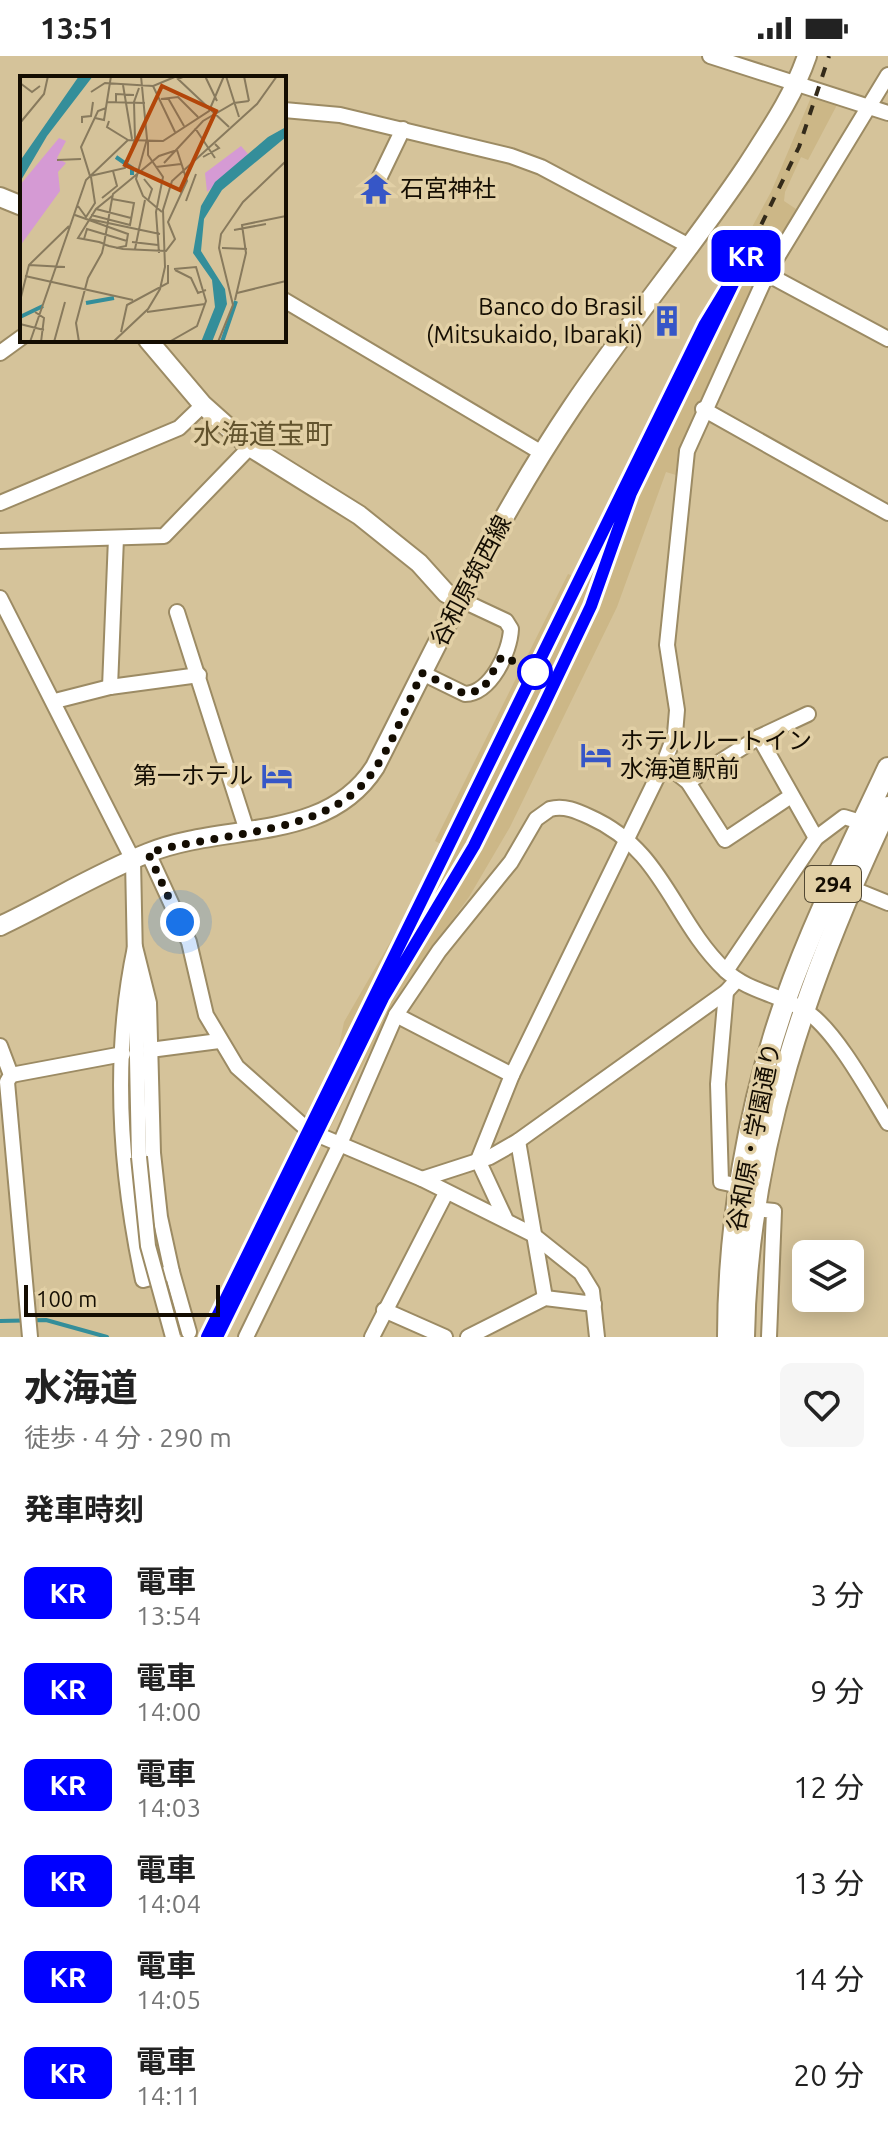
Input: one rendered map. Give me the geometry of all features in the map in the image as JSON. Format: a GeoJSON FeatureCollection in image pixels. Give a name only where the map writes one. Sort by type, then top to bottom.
{"type":"FeatureCollection","features":[{"type":"Feature","properties":{"kind":"highway","name":"谷和原・学園通り"},"geometry":{"type":"LineString","coordinates":[[736,1330],[754,1209],[793,1006],[832,886],[875,834],[888,768]]}},
{"type":"Feature","properties":{"kind":"highway","name":"谷和原・学園通り"},"geometry":{"type":"LineString","coordinates":[[736,1330],[731,1261],[740,1186],[762,1074],[888,807]]}},
{"type":"Feature","properties":{"kind":"main road","name":"谷和原筑西線"},"geometry":{"type":"LineString","coordinates":[[0,926],[141,856],[321,815],[348,798],[375,767],[459,599],[542,453],[573,405],[691,247],[778,118],[807,56]]}},
{"type":"Feature","properties":{"kind":"main road"},"geometry":{"type":"LineString","coordinates":[[0,197],[20,205]]}},
{"type":"Feature","properties":{"kind":"main road"},"geometry":{"type":"LineString","coordinates":[[150,342],[203,405],[250,447],[359,515],[419,563],[446,593],[459,599]]}},
{"type":"Feature","properties":{"kind":"street"},"geometry":{"type":"LineString","coordinates":[[710,56],[888,113]]}},
{"type":"Feature","properties":{"kind":"street"},"geometry":{"type":"LineString","coordinates":[[505,1218],[478,1160],[512,1075],[625,837],[664,763],[675,734],[677,710],[667,645],[687,451],[703,409],[767,274],[888,75]]}},
{"type":"Feature","properties":{"kind":"street"},"geometry":{"type":"LineString","coordinates":[[286,110],[340,115],[403,129],[541,167],[691,247]]}},
{"type":"Feature","properties":{"kind":"street"},"geometry":{"type":"LineString","coordinates":[[376,185],[403,129]]}},
{"type":"Feature","properties":{"kind":"street"},"geometry":{"type":"LineString","coordinates":[[767,274],[888,339]]}},
{"type":"Feature","properties":{"kind":"street"},"geometry":{"type":"LineString","coordinates":[[286,301],[542,453]]}},
{"type":"Feature","properties":{"kind":"street"},"geometry":{"type":"LineString","coordinates":[[0,353],[20,338]]}},
{"type":"Feature","properties":{"kind":"street"},"geometry":{"type":"LineString","coordinates":[[0,503],[179,428],[203,405]]}},
{"type":"Feature","properties":{"kind":"street"},"geometry":{"type":"LineString","coordinates":[[703,409],[888,513]]}},
{"type":"Feature","properties":{"kind":"street"},"geometry":{"type":"LineString","coordinates":[[0,541],[164,536],[250,447]]}},
{"type":"Feature","properties":{"kind":"street"},"geometry":{"type":"LineString","coordinates":[[110,687],[116,538]]}},
{"type":"Feature","properties":{"kind":"street"},"geometry":{"type":"LineString","coordinates":[[0,598],[189,942],[206,1015],[237,1067],[302,1126],[339,1146],[422,1179],[532,1234],[581,1273],[594,1304],[597,1337]]}},
{"type":"Feature","properties":{"kind":"street"},"geometry":{"type":"LineString","coordinates":[[422,673],[465,694],[483,689],[492,678],[511,629],[506,621],[459,599]]}},
{"type":"Feature","properties":{"kind":"street"},"geometry":{"type":"LineString","coordinates":[[177,612],[247,831]]}},
{"type":"Feature","properties":{"kind":"street"},"geometry":{"type":"LineString","coordinates":[[55,701],[110,687],[199,675]]}},
{"type":"Feature","properties":{"kind":"street"},"geometry":{"type":"LineString","coordinates":[[688,782],[759,737],[808,714]]}},
{"type":"Feature","properties":{"kind":"street"},"geometry":{"type":"LineString","coordinates":[[759,737],[816,838]]}},
{"type":"Feature","properties":{"kind":"street"},"geometry":{"type":"LineString","coordinates":[[664,763],[688,782],[725,840],[791,796]]}},
{"type":"Feature","properties":{"kind":"street"},"geometry":{"type":"LineString","coordinates":[[246,1337],[339,1146],[396,1015],[439,951],[504,873],[542,813],[556,807],[576,811],[625,837],[651,863],[709,953],[732,976],[793,1006],[819,1023],[856,1072],[888,1123]]}},
{"type":"Feature","properties":{"kind":"street"},"geometry":{"type":"LineString","coordinates":[[740,1186],[721,1182],[718,1084],[726,992],[732,976],[816,838],[844,817],[875,834]]}},
{"type":"Feature","properties":{"kind":"street"},"geometry":{"type":"LineString","coordinates":[[141,856],[135,947],[139,1157],[148,1246],[173,1337]]}},
{"type":"Feature","properties":{"kind":"street"},"geometry":{"type":"LineString","coordinates":[[851,888],[888,903]]}},
{"type":"Feature","properties":{"kind":"street"},"geometry":{"type":"LineString","coordinates":[[135,947],[149,1003],[156,1186],[172,1272],[189,1332]]}},
{"type":"Feature","properties":{"kind":"street"},"geometry":{"type":"LineString","coordinates":[[135,947],[124,997],[126,1174],[143,1280],[172,1272]]}},
{"type":"Feature","properties":{"kind":"street"},"geometry":{"type":"LineString","coordinates":[[422,1179],[478,1160],[518,1141],[726,992]]}},
{"type":"Feature","properties":{"kind":"street"},"geometry":{"type":"LineString","coordinates":[[396,1015],[512,1075]]}},
{"type":"Feature","properties":{"kind":"street"},"geometry":{"type":"LineString","coordinates":[[150,1050],[219,1041]]}},
{"type":"Feature","properties":{"kind":"street"},"geometry":{"type":"LineString","coordinates":[[0,1046],[11,1075]]}},
{"type":"Feature","properties":{"kind":"street"},"geometry":{"type":"LineString","coordinates":[[30,1337],[7,1082],[11,1075],[123,1054]]}},
{"type":"Feature","properties":{"kind":"street"},"geometry":{"type":"LineString","coordinates":[[518,1141],[545,1298]]}},
{"type":"Feature","properties":{"kind":"street"},"geometry":{"type":"LineString","coordinates":[[372,1337],[446,1193]]}},
{"type":"Feature","properties":{"kind":"street"},"geometry":{"type":"LineString","coordinates":[[736,1330],[769,1331],[774,1211],[754,1209]]}},
{"type":"Feature","properties":{"kind":"street"},"geometry":{"type":"LineString","coordinates":[[468,1337],[545,1298],[594,1304]]}},
{"type":"Feature","properties":{"kind":"street"},"geometry":{"type":"LineString","coordinates":[[384,1310],[445,1337]]}},
{"type":"Feature","properties":{"kind":"shaded area"},"geometry":{"type":"Polygon","coordinates":[[[812,95],[838,103],[808,160],[801,157],[785,192],[784,201],[796,209],[756,280],[698,406],[678,453],[676,475],[666,472],[617,607],[510,827],[469,897],[404,986],[327,1134],[306,1121],[337,1056],[344,1022],[396,932],[402,932],[445,846],[435,841],[568,574],[576,577],[708,308],[771,192],[812,95]]]}},
{"type":"Feature","properties":{"kind":"waterway"},"geometry":{"type":"LineString","coordinates":[[0,1321],[46,1320],[107,1337]]}},
{"type":"Feature","properties":{"kind":"railway"},"geometry":{"type":"LineString","coordinates":[[217,1337],[383,998],[474,846],[585,619],[631,493],[799,147],[829,56]]}},
{"type":"Feature","properties":{"kind":"railway"},"geometry":{"type":"LineString","coordinates":[[385,977],[618,503]]}},
{"type":"Feature","properties":{"kind":"train","name":"KR"},"geometry":{"type":"LineString","coordinates":[[207,1337],[705,324],[747,255],[631,493],[591,606],[542,709],[474,846],[383,998],[217,1337]]}},
{"type":"Feature","properties":{"kind":"place","name":"石宮神社"},"geometry":{"type":"Point","coordinates":[376,189]}},
{"type":"Feature","properties":{"kind":"place","name":"Banco do Brasil (Mitsukaido, Ibaraki)"},"geometry":{"type":"Point","coordinates":[667,321]}},
{"type":"Feature","properties":{"kind":"place","name":"ホテルルートイン 水海道駅前"},"geometry":{"type":"Point","coordinates":[596,755]}},
{"type":"Feature","properties":{"kind":"place","name":"第一ホテル"},"geometry":{"type":"Point","coordinates":[277,776]}},
{"type":"Feature","properties":{"kind":"district","name":"水海道宝町"},"geometry":{"type":"Point","coordinates":[263,434]}},
{"type":"Feature","properties":{"kind":"route"},"geometry":{"type":"LineString","coordinates":[[180,922],[148,853],[181,843],[308,819],[321,815],[348,798],[375,767],[422,673],[465,694],[473,694],[483,689],[492,678],[502,656],[535,672]]}}]}
